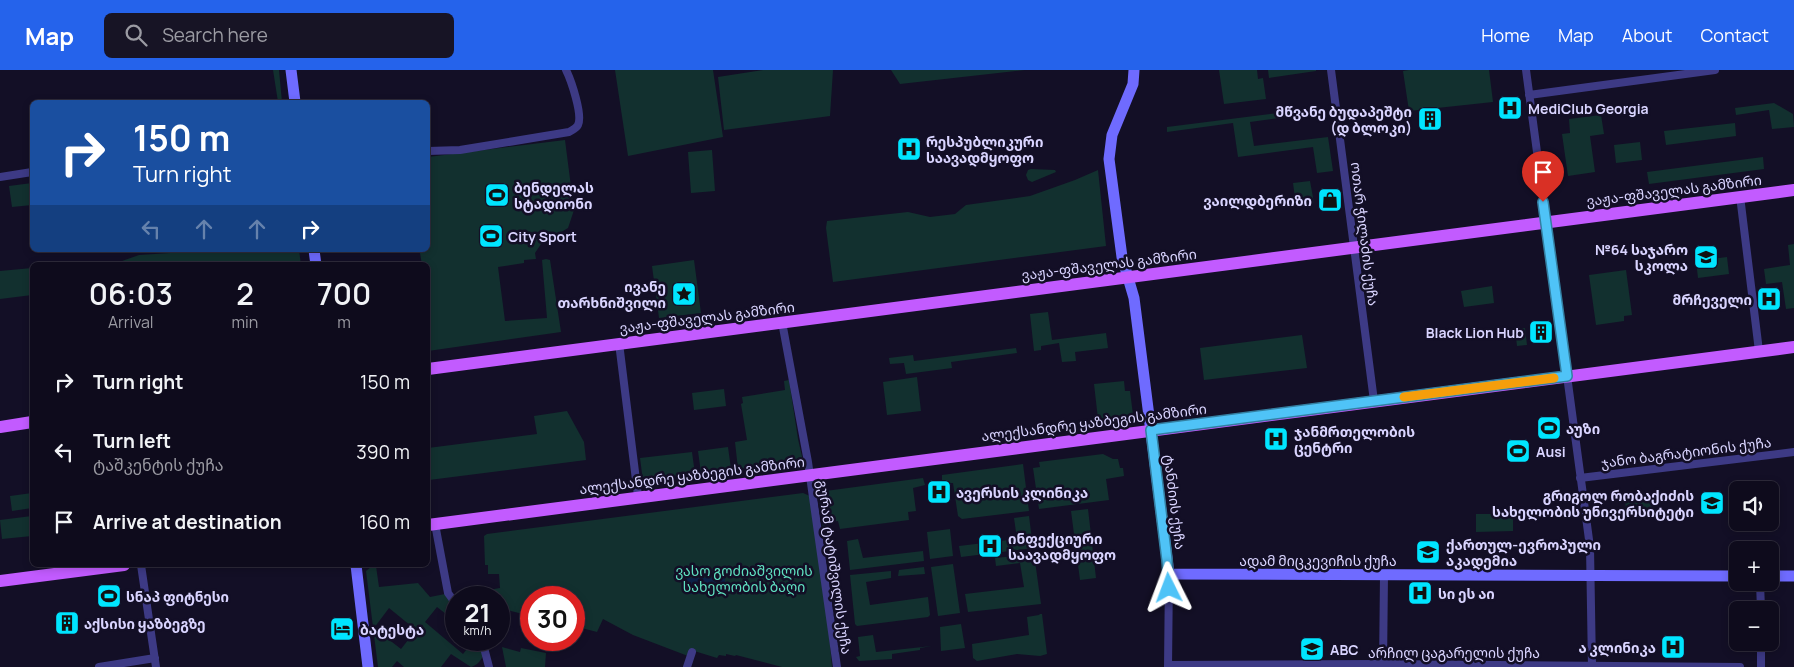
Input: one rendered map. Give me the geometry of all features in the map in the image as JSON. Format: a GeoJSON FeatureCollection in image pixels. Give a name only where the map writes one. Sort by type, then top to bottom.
{"type":"FeatureCollection","features":[{"type":"Feature","properties":{"kind":"main road"},"geometry":{"type":"LineString","coordinates":[[291,70],[295,100]]}},
{"type":"Feature","properties":{"kind":"main road","name":"ტანძიის ქუჩა"},"geometry":{"type":"LineString","coordinates":[[1134,70],[1133,84],[1112,135],[1109,159],[1122,257],[1134,298],[1169,574]]}},
{"type":"Feature","properties":{"kind":"main road","name":"ვაჟა-ფშაველას გამზირი"},"geometry":{"type":"LineString","coordinates":[[430,369],[1794,190]]}},
{"type":"Feature","properties":{"kind":"main road","name":"ალექსანდრე ყაზბეგის გამზირი"},"geometry":{"type":"LineString","coordinates":[[431,524],[1794,347]]}},
{"type":"Feature","properties":{"kind":"main road"},"geometry":{"type":"LineString","coordinates":[[0,427],[30,422]]}},
{"type":"Feature","properties":{"kind":"main road"},"geometry":{"type":"LineString","coordinates":[[0,581],[108,567]]}},
{"type":"Feature","properties":{"kind":"main road"},"geometry":{"type":"LineString","coordinates":[[356,567],[368,667]]}},
{"type":"Feature","properties":{"kind":"main road","name":"ადამ მიცკევიჩის ქუჩა"},"geometry":{"type":"LineString","coordinates":[[1169,574],[1729,576]]}},
{"type":"Feature","properties":{"kind":"main road"},"geometry":{"type":"LineString","coordinates":[[1779,576],[1794,576]]}},
{"type":"Feature","properties":{"kind":"street"},"geometry":{"type":"LineString","coordinates":[[430,150],[460,150],[568,132],[574,129],[578,126],[579,122],[577,106],[574,90],[566,70]]}},
{"type":"Feature","properties":{"kind":"street","name":"ოთარ ჭილაძის ქუჩა"},"geometry":{"type":"LineString","coordinates":[[1331,70],[1374,401]]}},
{"type":"Feature","properties":{"kind":"street"},"geometry":{"type":"LineString","coordinates":[[1526,70],[1590,547],[1592,575],[1592,666]]}},
{"type":"Feature","properties":{"kind":"street"},"geometry":{"type":"LineString","coordinates":[[1530,95],[1715,70]]}},
{"type":"Feature","properties":{"kind":"street"},"geometry":{"type":"LineString","coordinates":[[0,177],[30,172]]}},
{"type":"Feature","properties":{"kind":"street"},"geometry":{"type":"LineString","coordinates":[[1740,196],[1759,351]]}},
{"type":"Feature","properties":{"kind":"street","name":"გურამ ტატიშვილის ქუჩა"},"geometry":{"type":"LineString","coordinates":[[782,322],[810,475],[836,667]]}},
{"type":"Feature","properties":{"kind":"street"},"geometry":{"type":"LineString","coordinates":[[619,344],[638,496]]}},
{"type":"Feature","properties":{"kind":"street","name":"ჯანო ბაგრატიონის ქუჩა"},"geometry":{"type":"LineString","coordinates":[[1580,478],[1794,452]]}},
{"type":"Feature","properties":{"kind":"street"},"geometry":{"type":"LineString","coordinates":[[431,524],[446,586]]}},
{"type":"Feature","properties":{"kind":"street"},"geometry":{"type":"LineString","coordinates":[[99,667],[155,663],[141,567]]}},
{"type":"Feature","properties":{"kind":"street","name":"ტანძიის ქუჩა"},"geometry":{"type":"LineString","coordinates":[[1168,666],[1169,574]]}},
{"type":"Feature","properties":{"kind":"street"},"geometry":{"type":"LineString","coordinates":[[1383,666],[1384,575]]}},
{"type":"Feature","properties":{"kind":"street"},"geometry":{"type":"LineString","coordinates":[[485,651],[489,667]]}},
{"type":"Feature","properties":{"kind":"street"},"geometry":{"type":"LineString","coordinates":[[1761,651],[1761,667]]}},
{"type":"Feature","properties":{"kind":"street"},"geometry":{"type":"LineString","coordinates":[[687,667],[692,652]]}},
{"type":"Feature","properties":{"kind":"street","name":"არჩილ ცაგარელის ქუჩა"},"geometry":{"type":"LineString","coordinates":[[1168,666],[1740,667]]}},
{"type":"Feature","properties":{"kind":"green space"},"geometry":{"type":"Polygon","coordinates":[[[273,70],[279,70],[282,100],[278,100],[273,70]]]}},
{"type":"Feature","properties":{"kind":"green space"},"geometry":{"type":"Polygon","coordinates":[[[615,70],[713,70],[723,137],[628,156],[615,70]]]}},
{"type":"Feature","properties":{"kind":"green space"},"geometry":{"type":"Polygon","coordinates":[[[763,70],[833,70],[830,116],[724,130],[718,77],[763,70]]]}},
{"type":"Feature","properties":{"kind":"green space"},"geometry":{"type":"Polygon","coordinates":[[[891,70],[1025,70],[900,84],[891,70]]]}},
{"type":"Feature","properties":{"kind":"green space"},"geometry":{"type":"Polygon","coordinates":[[[1219,70],[1257,70],[1258,79],[1263,78],[1266,99],[1224,104],[1219,70]]]}},
{"type":"Feature","properties":{"kind":"green space"},"geometry":{"type":"Polygon","coordinates":[[[1268,70],[1316,70],[1316,71],[1269,78],[1268,70]]]}},
{"type":"Feature","properties":{"kind":"green space"},"geometry":{"type":"Polygon","coordinates":[[[1489,70],[1493,102],[1409,111],[1403,71],[1489,70]]]}},
{"type":"Feature","properties":{"kind":"green space"},"geometry":{"type":"Polygon","coordinates":[[[1774,103],[1793,114],[1794,127],[1772,129],[1769,110],[1736,115],[1735,108],[1774,103]]]}},
{"type":"Feature","properties":{"kind":"green space"},"geometry":{"type":"Polygon","coordinates":[[[1294,111],[1294,116],[1250,122],[1254,146],[1328,137],[1333,171],[1317,173],[1313,147],[1238,157],[1233,123],[1167,132],[1167,127],[1294,111]]]}},
{"type":"Feature","properties":{"kind":"green space"},"geometry":{"type":"Polygon","coordinates":[[[1601,115],[1604,134],[1590,136],[1595,172],[1568,176],[1562,134],[1570,133],[1569,119],[1601,115]]]}},
{"type":"Feature","properties":{"kind":"green space"},"geometry":{"type":"Polygon","coordinates":[[[1735,123],[1736,136],[1666,145],[1664,131],[1735,123]]]}},
{"type":"Feature","properties":{"kind":"green space","name":"City Sport"},"geometry":{"type":"Polygon","coordinates":[[[565,140],[574,210],[568,228],[541,244],[535,253],[536,259],[498,267],[505,321],[547,318],[542,260],[550,260],[561,332],[430,351],[430,262],[422,262],[420,253],[417,252],[430,252],[430,157],[565,140]]]}},
{"type":"Feature","properties":{"kind":"green space"},"geometry":{"type":"Polygon","coordinates":[[[1640,142],[1642,160],[1616,163],[1614,145],[1640,142]]]}},
{"type":"Feature","properties":{"kind":"green space"},"geometry":{"type":"Polygon","coordinates":[[[712,150],[715,191],[691,193],[688,152],[712,150]]]}},
{"type":"Feature","properties":{"kind":"green space"},"geometry":{"type":"Polygon","coordinates":[[[1763,157],[1764,169],[1649,184],[1647,172],[1763,157]]]}},
{"type":"Feature","properties":{"kind":"green space"},"geometry":{"type":"Polygon","coordinates":[[[1028,170],[1055,170],[1056,172],[1032,182],[1028,180],[1026,175],[1028,170]]]}},
{"type":"Feature","properties":{"kind":"green space"},"geometry":{"type":"Polygon","coordinates":[[[1098,170],[1106,246],[833,282],[826,228],[827,221],[908,212],[930,217],[955,214],[966,205],[1030,196],[1098,170]]]}},
{"type":"Feature","properties":{"kind":"green space"},"geometry":{"type":"Polygon","coordinates":[[[1310,181],[1314,203],[1296,205],[1293,183],[1310,181]]]}},
{"type":"Feature","properties":{"kind":"green space"},"geometry":{"type":"Polygon","coordinates":[[[30,183],[30,205],[12,207],[9,186],[30,183]]]}},
{"type":"Feature","properties":{"kind":"green space"},"geometry":{"type":"Polygon","coordinates":[[[1794,244],[1794,308],[1786,309],[1782,282],[1766,284],[1764,269],[1790,265],[1788,245],[1794,244]]]}},
{"type":"Feature","properties":{"kind":"green space"},"geometry":{"type":"Polygon","coordinates":[[[186,252],[299,252],[301,262],[110,262],[122,261],[139,255],[186,252]]]}},
{"type":"Feature","properties":{"kind":"green space"},"geometry":{"type":"Polygon","coordinates":[[[1727,257],[1729,274],[1698,278],[1696,261],[1727,257]]]}},
{"type":"Feature","properties":{"kind":"green space"},"geometry":{"type":"Polygon","coordinates":[[[694,260],[701,313],[659,318],[652,266],[694,260]]]}},
{"type":"Feature","properties":{"kind":"green space"},"geometry":{"type":"Polygon","coordinates":[[[30,268],[30,295],[0,299],[0,271],[30,268]]]}},
{"type":"Feature","properties":{"kind":"green space"},"geometry":{"type":"Polygon","coordinates":[[[1626,270],[1632,315],[1624,316],[1624,321],[1596,325],[1589,275],[1626,270]]]}},
{"type":"Feature","properties":{"kind":"green space"},"geometry":{"type":"Polygon","coordinates":[[[1492,286],[1494,303],[1464,307],[1461,291],[1492,286]]]}},
{"type":"Feature","properties":{"kind":"green space"},"geometry":{"type":"Polygon","coordinates":[[[1048,312],[1052,340],[1106,333],[1108,348],[1075,352],[1076,361],[1062,362],[1059,343],[1041,346],[1041,350],[1034,351],[1030,314],[1048,312]]]}},
{"type":"Feature","properties":{"kind":"green space"},"geometry":{"type":"Polygon","coordinates":[[[1525,328],[1527,345],[1517,346],[1515,329],[1525,328]]]}},
{"type":"Feature","properties":{"kind":"green space"},"geometry":{"type":"Polygon","coordinates":[[[1302,335],[1307,368],[1204,380],[1200,348],[1302,335]]]}},
{"type":"Feature","properties":{"kind":"green space"},"geometry":{"type":"Polygon","coordinates":[[[1016,348],[1017,353],[951,362],[952,368],[906,374],[904,363],[890,364],[889,358],[913,355],[914,361],[1016,348]]]}},
{"type":"Feature","properties":{"kind":"green space"},"geometry":{"type":"Polygon","coordinates":[[[917,377],[921,411],[887,415],[883,382],[917,377]]]}},
{"type":"Feature","properties":{"kind":"green space"},"geometry":{"type":"Polygon","coordinates":[[[789,380],[803,461],[738,469],[735,442],[747,440],[741,404],[743,403],[742,397],[785,390],[784,381],[789,380]]]}},
{"type":"Feature","properties":{"kind":"green space"},"geometry":{"type":"Polygon","coordinates":[[[1124,381],[1125,391],[1130,391],[1133,415],[1098,419],[1094,384],[1124,381]]]}},
{"type":"Feature","properties":{"kind":"green space"},"geometry":{"type":"Polygon","coordinates":[[[724,389],[726,406],[694,410],[692,393],[724,389]]]}},
{"type":"Feature","properties":{"kind":"green space"},"geometry":{"type":"Polygon","coordinates":[[[567,411],[584,442],[586,460],[430,480],[430,448],[537,434],[534,416],[567,411]]]}},
{"type":"Feature","properties":{"kind":"green space"},"geometry":{"type":"Polygon","coordinates":[[[728,447],[731,469],[701,473],[698,451],[728,447]]]}},
{"type":"Feature","properties":{"kind":"green space"},"geometry":{"type":"Polygon","coordinates":[[[692,452],[695,474],[643,481],[640,458],[692,452]]]}},
{"type":"Feature","properties":{"kind":"green space"},"geometry":{"type":"Polygon","coordinates":[[[1103,454],[1113,459],[1118,459],[1120,468],[1123,468],[1124,476],[1106,479],[1109,500],[1039,509],[1033,468],[1040,467],[1039,462],[1103,454]]]}},
{"type":"Feature","properties":{"kind":"green space"},"geometry":{"type":"Polygon","coordinates":[[[1023,464],[1029,511],[962,519],[958,516],[953,483],[942,483],[942,475],[1023,464]]]}},
{"type":"Feature","properties":{"kind":"green space"},"geometry":{"type":"Polygon","coordinates":[[[923,478],[925,485],[913,488],[916,511],[908,512],[909,520],[840,529],[838,521],[825,523],[831,572],[829,573],[818,492],[923,478]]]}},
{"type":"Feature","properties":{"kind":"green space"},"geometry":{"type":"Polygon","coordinates":[[[30,493],[30,508],[12,511],[10,496],[30,493]]]}},
{"type":"Feature","properties":{"kind":"green space","name":"ვასო გოძიაშვილის სახელობის ბაღი"},"geometry":{"type":"Polygon","coordinates":[[[803,493],[810,496],[827,611],[832,667],[782,667],[736,655],[719,655],[717,658],[691,650],[688,656],[633,635],[603,619],[597,632],[585,629],[585,586],[520,586],[520,613],[510,611],[510,586],[500,586],[499,574],[488,574],[488,565],[485,565],[484,536],[487,534],[803,493]]]}},
{"type":"Feature","properties":{"kind":"green space"},"geometry":{"type":"Polygon","coordinates":[[[1653,497],[1655,513],[1627,517],[1625,501],[1653,497]]]}},
{"type":"Feature","properties":{"kind":"green space"},"geometry":{"type":"Polygon","coordinates":[[[1088,509],[1096,578],[1080,580],[1071,511],[1088,509]]]}},
{"type":"Feature","properties":{"kind":"green space"},"geometry":{"type":"Polygon","coordinates":[[[1476,514],[1524,514],[1524,519],[1513,519],[1513,531],[1476,532],[1476,514]]]}},
{"type":"Feature","properties":{"kind":"green space"},"geometry":{"type":"Polygon","coordinates":[[[30,516],[30,536],[2,539],[0,520],[30,516]]]}},
{"type":"Feature","properties":{"kind":"green space"},"geometry":{"type":"Polygon","coordinates":[[[1029,516],[1033,548],[961,557],[959,546],[1017,539],[1014,518],[1029,516]]]}},
{"type":"Feature","properties":{"kind":"green space"},"geometry":{"type":"Polygon","coordinates":[[[950,529],[953,556],[930,559],[927,532],[950,529]]]}},
{"type":"Feature","properties":{"kind":"green space"},"geometry":{"type":"Polygon","coordinates":[[[858,539],[863,558],[923,551],[924,561],[850,570],[847,541],[858,539]]]}},
{"type":"Feature","properties":{"kind":"green space"},"geometry":{"type":"Polygon","coordinates":[[[1034,554],[1041,604],[968,612],[965,594],[1024,587],[1020,563],[996,566],[995,558],[1034,554]]]}},
{"type":"Feature","properties":{"kind":"green space"},"geometry":{"type":"Polygon","coordinates":[[[953,564],[960,613],[938,616],[931,567],[953,564]]]}},
{"type":"Feature","properties":{"kind":"green space"},"geometry":{"type":"Polygon","coordinates":[[[371,567],[376,567],[379,587],[418,583],[430,597],[445,594],[445,613],[437,607],[425,622],[445,639],[445,651],[459,651],[463,654],[465,651],[482,651],[483,656],[477,664],[471,667],[451,654],[441,667],[404,667],[397,661],[392,667],[378,667],[366,571],[371,567]],[[389,608],[374,628],[401,649],[416,630],[389,608]]]}},
{"type":"Feature","properties":{"kind":"green space"},"geometry":{"type":"Polygon","coordinates":[[[924,567],[925,574],[898,576],[899,570],[924,567]]]}},
{"type":"Feature","properties":{"kind":"green space"},"geometry":{"type":"Polygon","coordinates":[[[891,571],[891,578],[866,582],[870,605],[928,597],[930,615],[928,617],[857,626],[855,624],[850,575],[891,571]]]}},
{"type":"Feature","properties":{"kind":"green space"},"geometry":{"type":"Polygon","coordinates":[[[1042,614],[1047,654],[1040,656],[1017,654],[977,661],[973,658],[972,644],[1029,635],[1027,617],[1042,614]]]}},
{"type":"Feature","properties":{"kind":"green space"},"geometry":{"type":"Polygon","coordinates":[[[961,624],[965,648],[941,651],[940,627],[961,624]]]}},
{"type":"Feature","properties":{"kind":"green space"},"geometry":{"type":"Polygon","coordinates":[[[873,635],[876,652],[932,646],[920,648],[920,650],[892,654],[892,659],[859,661],[856,657],[860,656],[858,637],[873,635]]]}},
{"type":"Feature","properties":{"kind":"green space"},"geometry":{"type":"Polygon","coordinates":[[[510,649],[520,652],[536,651],[546,653],[545,667],[506,667],[503,651],[510,651],[510,649]]]}},
{"type":"Feature","properties":{"kind":"water"},"geometry":{"type":"Polygon","coordinates":[[[686,578],[725,578],[725,594],[686,594],[686,578]]]}},
{"type":"Feature","properties":{"kind":"slow traffic"},"geometry":{"type":"LineString","coordinates":[[1404,397],[1554,378]]}},
{"type":"Feature","properties":{"kind":"place","name":"MediClub Georgia"},"geometry":{"type":"Point","coordinates":[1510,108]}},
{"type":"Feature","properties":{"kind":"place","name":"მწვანე ბუდაპეშტი (დ ბლოკი)"},"geometry":{"type":"Point","coordinates":[1430,119]}},
{"type":"Feature","properties":{"kind":"place","name":"რესპუბლიკური საავადმყოფო"},"geometry":{"type":"Point","coordinates":[909,149]}},
{"type":"Feature","properties":{"kind":"place","name":"ბენდელას სტადიონი"},"geometry":{"type":"Point","coordinates":[497,195]}},
{"type":"Feature","properties":{"kind":"place","name":"ვაილდბერიზი"},"geometry":{"type":"Point","coordinates":[1330,200]}},
{"type":"Feature","properties":{"kind":"place","name":"City Sport"},"geometry":{"type":"Point","coordinates":[491,236]}},
{"type":"Feature","properties":{"kind":"place","name":"№64 საჯარო სკოლა"},"geometry":{"type":"Point","coordinates":[1706,257]}},
{"type":"Feature","properties":{"kind":"place","name":"ივანე თარხნიშვილი"},"geometry":{"type":"Point","coordinates":[684,294]}},
{"type":"Feature","properties":{"kind":"place","name":"მრჩეველი"},"geometry":{"type":"Point","coordinates":[1769,299]}},
{"type":"Feature","properties":{"kind":"place","name":"Black Lion Hub"},"geometry":{"type":"Point","coordinates":[1541,332]}},
{"type":"Feature","properties":{"kind":"place","name":"აუზი"},"geometry":{"type":"Point","coordinates":[1549,428]}},
{"type":"Feature","properties":{"kind":"place","name":"ჯანმრთელობის ცენტრი"},"geometry":{"type":"Point","coordinates":[1276,439]}},
{"type":"Feature","properties":{"kind":"place","name":"Ausi"},"geometry":{"type":"Point","coordinates":[1518,451]}},
{"type":"Feature","properties":{"kind":"place","name":"ავერსის კლინიკა"},"geometry":{"type":"Point","coordinates":[939,492]}},
{"type":"Feature","properties":{"kind":"place","name":"გრიგოლ რობაქიძის სახელობის უნივერსიტეტი"},"geometry":{"type":"Point","coordinates":[1712,503]}},
{"type":"Feature","properties":{"kind":"place","name":"ინფექციური საავადმყოფო"},"geometry":{"type":"Point","coordinates":[990,546]}},
{"type":"Feature","properties":{"kind":"place","name":"ქართულ-ევროპული აკადემია"},"geometry":{"type":"Point","coordinates":[1428,552]}},
{"type":"Feature","properties":{"kind":"place","name":"სი ეს აი"},"geometry":{"type":"Point","coordinates":[1420,593]}},
{"type":"Feature","properties":{"kind":"place","name":"სნაპ ფიტნესი"},"geometry":{"type":"Point","coordinates":[109,596]}},
{"type":"Feature","properties":{"kind":"place","name":"აქსისი ყაზბეგზე"},"geometry":{"type":"Point","coordinates":[67,623]}},
{"type":"Feature","properties":{"kind":"place","name":"ბატესტა"},"geometry":{"type":"Point","coordinates":[342,629]}},
{"type":"Feature","properties":{"kind":"place","name":"ა კლინიკა"},"geometry":{"type":"Point","coordinates":[1673,647]}},
{"type":"Feature","properties":{"kind":"place","name":"ABC"},"geometry":{"type":"Point","coordinates":[1312,649]}},
{"type":"Feature","properties":{"kind":"route"},"geometry":{"type":"LineString","coordinates":[[1169,588],[1169,574],[1151,430],[1567,376],[1543,202]]}}]}
